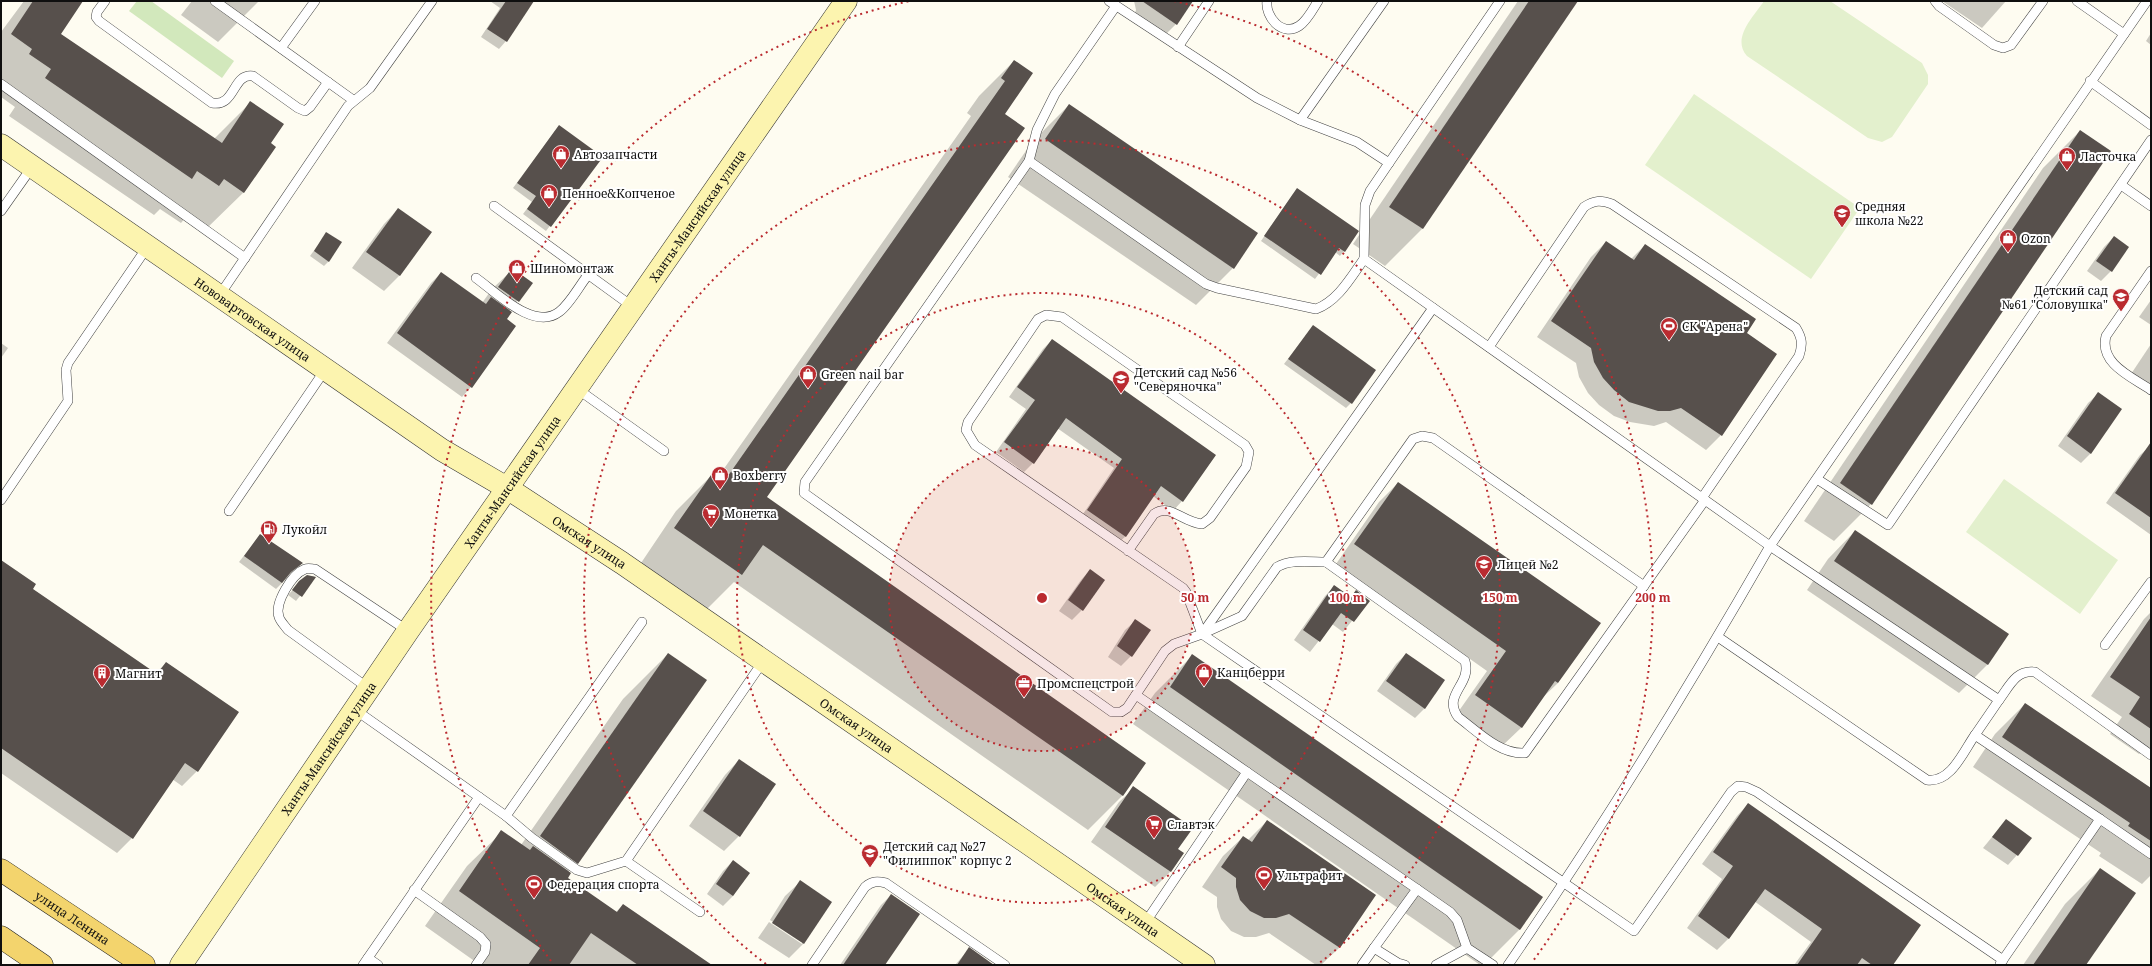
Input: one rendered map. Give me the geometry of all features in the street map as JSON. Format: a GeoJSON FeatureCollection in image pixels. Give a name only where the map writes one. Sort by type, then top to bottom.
{"type":"FeatureCollection","features":[{"type":"Feature","properties":{"kind":"main road","name":"Ханты-Мансийская улица"},"geometry":{"type":"LineString","coordinates":[[181,965],[368,688],[846,1]]}},
{"type":"Feature","properties":{"kind":"main road","name":"Нововартовская улица"},"geometry":{"type":"LineString","coordinates":[[1,145],[442,450],[507,488]]}},
{"type":"Feature","properties":{"kind":"main road","name":"Омская улица"},"geometry":{"type":"LineString","coordinates":[[507,488],[764,659],[1204,965]]}},
{"type":"Feature","properties":{"kind":"main road","name":"улица Ленина"},"geometry":{"type":"LineString","coordinates":[[1,870],[144,965]]}},
{"type":"Feature","properties":{"kind":"main road"},"geometry":{"type":"LineString","coordinates":[[1,937],[42,965]]}},
{"type":"Feature","properties":{"kind":"lane"},"geometry":{"type":"LineString","coordinates":[[105,1],[97,12],[96,17],[99,21],[212,103],[220,104],[226,101],[242,78],[247,75],[253,76],[298,108],[305,110],[310,107],[328,82]]}},
{"type":"Feature","properties":{"kind":"lane"},"geometry":{"type":"LineString","coordinates":[[215,1],[353,100]]}},
{"type":"Feature","properties":{"kind":"lane"},"geometry":{"type":"LineString","coordinates":[[281,48],[315,1]]}},
{"type":"Feature","properties":{"kind":"lane"},"geometry":{"type":"LineString","coordinates":[[219,296],[353,100],[370,88],[432,1]]}},
{"type":"Feature","properties":{"kind":"lane"},"geometry":{"type":"LineString","coordinates":[[1178,47],[1210,1]]}},
{"type":"Feature","properties":{"kind":"lane"},"geometry":{"type":"LineString","coordinates":[[1267,1],[1268,15],[1271,20],[1282,27],[1290,28],[1297,27],[1303,23],[1318,1]]}},
{"type":"Feature","properties":{"kind":"lane"},"geometry":{"type":"LineString","coordinates":[[1300,120],[1384,1]]}},
{"type":"Feature","properties":{"kind":"lane"},"geometry":{"type":"LineString","coordinates":[[1030,161],[1206,284],[1218,288],[1316,309],[1325,306],[1334,298],[1364,259],[1365,205],[1370,191],[1500,1]]}},
{"type":"Feature","properties":{"kind":"lane"},"geometry":{"type":"LineString","coordinates":[[1935,1],[1939,6],[1994,45],[2003,48],[2011,45],[2043,1]]}},
{"type":"Feature","properties":{"kind":"lane"},"geometry":{"type":"LineString","coordinates":[[2077,1],[2124,34]]}},
{"type":"Feature","properties":{"kind":"lane"},"geometry":{"type":"LineString","coordinates":[[1508,965],[1564,883],[1718,637],[1770,546],[2090,81],[2147,1]]}},
{"type":"Feature","properties":{"kind":"lane"},"geometry":{"type":"LineString","coordinates":[[1389,163],[1358,142],[1300,120],[1257,98],[1112,3],[1055,94],[1037,130],[1030,161],[805,482],[804,493],[1112,712],[1121,712],[1127,708],[1165,651],[1174,644],[1202,634],[1242,616],[1277,567],[1288,562],[1326,562],[1465,661],[1468,670],[1466,678],[1453,700],[1453,710],[1458,717],[1504,750],[1515,754],[1525,753],[1531,747],[1704,499],[1799,356],[1803,346],[1801,337],[1796,328],[1612,204],[1603,201],[1593,201],[1584,207],[1489,347]]}},
{"type":"Feature","properties":{"kind":"lane"},"geometry":{"type":"LineString","coordinates":[[2090,81],[2151,125]]}},
{"type":"Feature","properties":{"kind":"lane"},"geometry":{"type":"LineString","coordinates":[[1,84],[244,258]]}},
{"type":"Feature","properties":{"kind":"lane"},"geometry":{"type":"LineString","coordinates":[[1817,479],[1888,525],[2121,185],[2148,150],[2151,140]]}},
{"type":"Feature","properties":{"kind":"lane"},"geometry":{"type":"LineString","coordinates":[[1,211],[32,167]]}},
{"type":"Feature","properties":{"kind":"lane"},"geometry":{"type":"LineString","coordinates":[[2121,185],[2151,206]]}},
{"type":"Feature","properties":{"kind":"lane"},"geometry":{"type":"LineString","coordinates":[[494,206],[633,307]]}},
{"type":"Feature","properties":{"kind":"lane"},"geometry":{"type":"LineString","coordinates":[[1,500],[68,401],[66,370],[68,363],[148,246]]}},
{"type":"Feature","properties":{"kind":"lane"},"geometry":{"type":"LineString","coordinates":[[1364,259],[1770,546],[1999,700]]}},
{"type":"Feature","properties":{"kind":"lane"},"geometry":{"type":"LineString","coordinates":[[2151,271],[2106,336],[2104,344],[2105,353],[2110,361],[2151,390]]}},
{"type":"Feature","properties":{"kind":"lane"},"geometry":{"type":"LineString","coordinates":[[476,278],[530,316],[549,318],[561,311],[588,275]]}},
{"type":"Feature","properties":{"kind":"lane"},"geometry":{"type":"LineString","coordinates":[[1202,634],[1433,308]]}},
{"type":"Feature","properties":{"kind":"lane"},"geometry":{"type":"LineString","coordinates":[[1128,550],[1154,514],[1160,510],[1166,510],[1194,523],[1202,524],[1210,518],[1246,467],[1249,452],[1245,445],[1062,317],[1046,315],[1038,319],[968,422],[966,430],[975,445],[1128,550],[1186,592],[1202,634],[1634,931],[1730,792],[1738,786],[1746,787],[1757,792],[2002,962],[2100,819]]}},
{"type":"Feature","properties":{"kind":"lane"},"geometry":{"type":"LineString","coordinates":[[229,511],[325,370]]}},
{"type":"Feature","properties":{"kind":"lane"},"geometry":{"type":"LineString","coordinates":[[576,388],[664,451]]}},
{"type":"Feature","properties":{"kind":"lane"},"geometry":{"type":"LineString","coordinates":[[1326,562],[1413,438],[1422,436],[1433,438],[1644,586]]}},
{"type":"Feature","properties":{"kind":"lane"},"geometry":{"type":"LineString","coordinates":[[368,688],[288,630],[279,617],[278,608],[282,596],[295,577],[305,569],[315,568],[408,631]]}},
{"type":"Feature","properties":{"kind":"lane"},"geometry":{"type":"LineString","coordinates":[[2105,646],[2151,582]]}},
{"type":"Feature","properties":{"kind":"lane"},"geometry":{"type":"LineString","coordinates":[[506,816],[642,622]]}},
{"type":"Feature","properties":{"kind":"lane"},"geometry":{"type":"LineString","coordinates":[[1718,637],[1928,780],[1935,781],[1948,774],[2018,674],[2026,671],[2035,672],[2151,755]]}},
{"type":"Feature","properties":{"kind":"lane"},"geometry":{"type":"LineString","coordinates":[[354,709],[506,816],[532,838],[577,870],[587,873],[626,861],[764,659]]}},
{"type":"Feature","properties":{"kind":"lane"},"geometry":{"type":"LineString","coordinates":[[1136,695],[1450,912],[1457,920],[1467,948],[1493,965]]}},
{"type":"Feature","properties":{"kind":"lane"},"geometry":{"type":"LineString","coordinates":[[1975,735],[2151,854]]}},
{"type":"Feature","properties":{"kind":"lane"},"geometry":{"type":"LineString","coordinates":[[1145,923],[1248,772]]}},
{"type":"Feature","properties":{"kind":"lane"},"geometry":{"type":"LineString","coordinates":[[378,965],[365,961],[479,797]]}},
{"type":"Feature","properties":{"kind":"lane"},"geometry":{"type":"LineString","coordinates":[[626,861],[700,912]]}},
{"type":"Feature","properties":{"kind":"lane"},"geometry":{"type":"LineString","coordinates":[[812,965],[865,887],[871,882],[878,881],[886,883],[1005,965]]}},
{"type":"Feature","properties":{"kind":"lane"},"geometry":{"type":"LineString","coordinates":[[1362,965],[1417,889]]}},
{"type":"Feature","properties":{"kind":"lane"},"geometry":{"type":"LineString","coordinates":[[414,890],[480,937],[486,944],[485,952],[476,965]]}},
{"type":"Feature","properties":{"kind":"lane"},"geometry":{"type":"LineString","coordinates":[[1374,948],[1398,963],[1405,965]]}},
{"type":"Feature","properties":{"kind":"lane"},"geometry":{"type":"LineString","coordinates":[[1436,965],[1467,948]]}},
{"type":"Feature","properties":{"kind":"green space"},"geometry":{"type":"Polygon","coordinates":[[[137,1],[151,1],[234,61],[222,78],[129,11],[137,1]]]}},
{"type":"Feature","properties":{"kind":"green space"},"geometry":{"type":"Polygon","coordinates":[[[1764,1],[1830,1],[1922,63],[1928,75],[1928,84],[1892,137],[1882,142],[1868,138],[1747,56],[1743,49],[1743,35],[1750,20],[1764,1]]]}},
{"type":"Feature","properties":{"kind":"green space"},"geometry":{"type":"Polygon","coordinates":[[[1694,94],[1860,208],[1811,279],[1645,165],[1694,94]]]}},
{"type":"Feature","properties":{"kind":"green space"},"geometry":{"type":"Polygon","coordinates":[[[2004,479],[2118,560],[2080,614],[1966,532],[2004,479]]]}},
{"type":"Feature","properties":{"kind":"building"},"geometry":{"type":"Polygon","coordinates":[[[33,1],[83,1],[61,34],[222,143],[250,101],[284,124],[271,143],[276,147],[244,193],[224,179],[219,186],[197,171],[192,179],[45,78],[51,69],[29,54],[32,49],[11,34],[33,1]]]}},
{"type":"Feature","properties":{"kind":"building"},"geometry":{"type":"Polygon","coordinates":[[[506,1],[534,1],[507,42],[487,29],[506,1]]]}},
{"type":"Feature","properties":{"kind":"building"},"geometry":{"type":"Polygon","coordinates":[[[1142,1],[1193,1],[1177,25],[1142,1]]]}},
{"type":"Feature","properties":{"kind":"building"},"geometry":{"type":"Polygon","coordinates":[[[1529,1],[1578,1],[1423,229],[1389,207],[1529,1]]]}},
{"type":"Feature","properties":{"kind":"building"},"geometry":{"type":"Polygon","coordinates":[[[1014,60],[1033,73],[1005,114],[1025,128],[767,497],[1146,763],[1123,796],[763,545],[742,575],[674,528],[711,475],[723,483],[1005,81],[1001,78],[1014,60]]]}},
{"type":"Feature","properties":{"kind":"building"},"geometry":{"type":"Polygon","coordinates":[[[1069,104],[1258,233],[1234,269],[1045,139],[1069,104]]]}},
{"type":"Feature","properties":{"kind":"building","name":"Автозапчасти"},"geometry":{"type":"Polygon","coordinates":[[[559,125],[603,157],[551,227],[527,209],[536,196],[517,183],[559,125]]]}},
{"type":"Feature","properties":{"kind":"building"},"geometry":{"type":"Polygon","coordinates":[[[2080,130],[2111,151],[1872,505],[1840,483],[2080,130]]]}},
{"type":"Feature","properties":{"kind":"building"},"geometry":{"type":"Polygon","coordinates":[[[1297,188],[1359,231],[1345,252],[1339,248],[1321,275],[1264,236],[1297,188]]]}},
{"type":"Feature","properties":{"kind":"building"},"geometry":{"type":"Polygon","coordinates":[[[398,208],[432,232],[400,276],[366,252],[398,208]]]}},
{"type":"Feature","properties":{"kind":"building"},"geometry":{"type":"Polygon","coordinates":[[[326,232],[342,242],[329,262],[314,251],[326,232]]]}},
{"type":"Feature","properties":{"kind":"building"},"geometry":{"type":"Polygon","coordinates":[[[2114,236],[2129,247],[2112,272],[2096,261],[2114,236]]]}},
{"type":"Feature","properties":{"kind":"building","name":"СК \"Арена\""},"geometry":{"type":"Polygon","coordinates":[[[1606,241],[1634,260],[1645,244],[1756,319],[1747,333],[1777,354],[1722,436],[1681,408],[1670,411],[1658,411],[1629,402],[1614,390],[1603,378],[1594,362],[1591,348],[1551,321],[1606,241]]]}},
{"type":"Feature","properties":{"kind":"building","name":"Шиномонтаж"},"geometry":{"type":"Polygon","coordinates":[[[512,268],[533,283],[519,302],[498,287],[512,268]]]}},
{"type":"Feature","properties":{"kind":"building"},"geometry":{"type":"Polygon","coordinates":[[[441,272],[486,304],[491,297],[512,312],[507,319],[516,326],[472,388],[397,333],[441,272]]]}},
{"type":"Feature","properties":{"kind":"building"},"geometry":{"type":"Polygon","coordinates":[[[1313,325],[1376,370],[1352,404],[1288,359],[1313,325]]]}},
{"type":"Feature","properties":{"kind":"building"},"geometry":{"type":"Polygon","coordinates":[[[1052,339],[1216,455],[1183,502],[1161,486],[1126,537],[1087,510],[1122,459],[1066,418],[1034,464],[1004,442],[1035,400],[1017,387],[1052,339]]]}},
{"type":"Feature","properties":{"kind":"building"},"geometry":{"type":"Polygon","coordinates":[[[2098,392],[2122,409],[2091,454],[2067,436],[2098,392]]]}},
{"type":"Feature","properties":{"kind":"building"},"geometry":{"type":"Polygon","coordinates":[[[2151,442],[2151,518],[2115,493],[2151,442]]]}},
{"type":"Feature","properties":{"kind":"building"},"geometry":{"type":"Polygon","coordinates":[[[1398,482],[1601,623],[1558,683],[1555,681],[1522,728],[1475,695],[1506,651],[1354,544],[1398,482]]]}},
{"type":"Feature","properties":{"kind":"building"},"geometry":{"type":"Polygon","coordinates":[[[1855,530],[2009,634],[1988,665],[1834,561],[1855,530]]]}},
{"type":"Feature","properties":{"kind":"building"},"geometry":{"type":"Polygon","coordinates":[[[260,534],[303,563],[291,572],[282,583],[244,556],[260,534]]]}},
{"type":"Feature","properties":{"kind":"building","name":"Магнит"},"geometry":{"type":"Polygon","coordinates":[[[1,560],[36,584],[33,589],[157,674],[166,662],[239,712],[198,772],[185,763],[133,839],[1,748],[1,560]]]}},
{"type":"Feature","properties":{"kind":"building"},"geometry":{"type":"Polygon","coordinates":[[[1090,569],[1105,580],[1083,611],[1068,600],[1090,569]]]}},
{"type":"Feature","properties":{"kind":"building"},"geometry":{"type":"Polygon","coordinates":[[[307,575],[316,577],[302,597],[292,590],[299,581],[307,575]]]}},
{"type":"Feature","properties":{"kind":"building"},"geometry":{"type":"Polygon","coordinates":[[[1334,585],[1351,597],[1356,590],[1370,601],[1354,622],[1341,613],[1320,642],[1303,630],[1334,585]]]}},
{"type":"Feature","properties":{"kind":"building"},"geometry":{"type":"Polygon","coordinates":[[[2151,617],[2151,729],[2129,714],[2140,697],[2110,677],[2151,617]]]}},
{"type":"Feature","properties":{"kind":"building"},"geometry":{"type":"Polygon","coordinates":[[[1135,619],[1151,630],[1132,657],[1117,646],[1135,619]]]}},
{"type":"Feature","properties":{"kind":"building"},"geometry":{"type":"Polygon","coordinates":[[[668,653],[707,680],[578,864],[540,836],[668,653]]]}},
{"type":"Feature","properties":{"kind":"building"},"geometry":{"type":"Polygon","coordinates":[[[1406,653],[1445,680],[1425,709],[1386,681],[1406,653]]]}},
{"type":"Feature","properties":{"kind":"building"},"geometry":{"type":"Polygon","coordinates":[[[1192,654],[1543,897],[1520,930],[1170,687],[1192,654]]]}},
{"type":"Feature","properties":{"kind":"building"},"geometry":{"type":"Polygon","coordinates":[[[2025,703],[2151,788],[2151,841],[2128,826],[2130,823],[2002,737],[2025,703]]]}},
{"type":"Feature","properties":{"kind":"building"},"geometry":{"type":"Polygon","coordinates":[[[739,759],[776,784],[740,837],[703,811],[739,759]]]}},
{"type":"Feature","properties":{"kind":"building","name":"Славтэк"},"geometry":{"type":"Polygon","coordinates":[[[1133,786],[1193,828],[1178,849],[1184,853],[1171,872],[1105,827],[1133,786]]]}},
{"type":"Feature","properties":{"kind":"building"},"geometry":{"type":"Polygon","coordinates":[[[1748,803],[1921,925],[1893,965],[1872,965],[1862,958],[1857,965],[1797,965],[1822,929],[1765,889],[1729,939],[1698,916],[1733,866],[1713,852],[1748,803]]]}},
{"type":"Feature","properties":{"kind":"building"},"geometry":{"type":"Polygon","coordinates":[[[2006,819],[2032,838],[2018,856],[1992,837],[2006,819]]]}},
{"type":"Feature","properties":{"kind":"building"},"geometry":{"type":"Polygon","coordinates":[[[1267,820],[1376,895],[1340,948],[1289,914],[1276,918],[1264,918],[1250,911],[1240,900],[1236,887],[1236,878],[1221,867],[1243,836],[1252,842],[1267,820]]]}},
{"type":"Feature","properties":{"kind":"building","name":"Федерация спорта"},"geometry":{"type":"Polygon","coordinates":[[[501,830],[530,850],[533,846],[571,873],[568,878],[617,912],[623,904],[712,965],[638,965],[591,933],[569,965],[528,965],[540,948],[459,891],[501,830]]]}},
{"type":"Feature","properties":{"kind":"building"},"geometry":{"type":"Polygon","coordinates":[[[733,860],[750,873],[733,896],[716,884],[733,860]]]}},
{"type":"Feature","properties":{"kind":"building"},"geometry":{"type":"Polygon","coordinates":[[[2100,868],[2136,893],[2086,965],[2033,965],[2100,868]]]}},
{"type":"Feature","properties":{"kind":"building"},"geometry":{"type":"Polygon","coordinates":[[[800,880],[832,902],[804,944],[772,923],[800,880]]]}},
{"type":"Feature","properties":{"kind":"building"},"geometry":{"type":"Polygon","coordinates":[[[891,894],[920,914],[885,965],[843,965],[891,894]]]}},
{"type":"Feature","properties":{"kind":"building"},"geometry":{"type":"Polygon","coordinates":[[[969,947],[994,965],[957,965],[969,947]]]}},
{"type":"Feature","properties":{"kind":"place","name":"Автозапчасти"},"geometry":{"type":"Point","coordinates":[561,169]}},
{"type":"Feature","properties":{"kind":"place","name":"Ласточка"},"geometry":{"type":"Point","coordinates":[2067,171]}},
{"type":"Feature","properties":{"kind":"place","name":"Пенное&Копченое"},"geometry":{"type":"Point","coordinates":[549,208]}},
{"type":"Feature","properties":{"kind":"place","name":"Средняя школа №22"},"geometry":{"type":"Point","coordinates":[1842,228]}},
{"type":"Feature","properties":{"kind":"place","name":"Ozon"},"geometry":{"type":"Point","coordinates":[2008,253]}},
{"type":"Feature","properties":{"kind":"place","name":"Шиномонтаж"},"geometry":{"type":"Point","coordinates":[517,283]}},
{"type":"Feature","properties":{"kind":"place","name":"Детский сад №61 \"Соловушка\""},"geometry":{"type":"Point","coordinates":[2121,312]}},
{"type":"Feature","properties":{"kind":"place","name":"СК \"Арена\""},"geometry":{"type":"Point","coordinates":[1669,341]}},
{"type":"Feature","properties":{"kind":"place","name":"Green nail bar"},"geometry":{"type":"Point","coordinates":[808,389]}},
{"type":"Feature","properties":{"kind":"place","name":"Детский сад №56 \"Северяночка\""},"geometry":{"type":"Point","coordinates":[1121,394]}},
{"type":"Feature","properties":{"kind":"place","name":"Boxberry"},"geometry":{"type":"Point","coordinates":[720,490]}},
{"type":"Feature","properties":{"kind":"place","name":"Монетка"},"geometry":{"type":"Point","coordinates":[711,528]}},
{"type":"Feature","properties":{"kind":"place","name":"Лукойл"},"geometry":{"type":"Point","coordinates":[269,544]}},
{"type":"Feature","properties":{"kind":"place","name":"Лицей №2"},"geometry":{"type":"Point","coordinates":[1484,579]}},
{"type":"Feature","properties":{"kind":"place","name":"Канцберри"},"geometry":{"type":"Point","coordinates":[1204,687]}},
{"type":"Feature","properties":{"kind":"place","name":"Магнит"},"geometry":{"type":"Point","coordinates":[102,688]}},
{"type":"Feature","properties":{"kind":"place","name":"Промспецстрой"},"geometry":{"type":"Point","coordinates":[1024,698]}},
{"type":"Feature","properties":{"kind":"place","name":"Славтэк"},"geometry":{"type":"Point","coordinates":[1154,839]}},
{"type":"Feature","properties":{"kind":"place","name":"Детский сад №27 \"Филиппок\" корпус 2"},"geometry":{"type":"Point","coordinates":[870,868]}},
{"type":"Feature","properties":{"kind":"place","name":"Ультрафит"},"geometry":{"type":"Point","coordinates":[1264,890]}},
{"type":"Feature","properties":{"kind":"place","name":"Федерация спорта"},"geometry":{"type":"Point","coordinates":[534,899]}}]}
